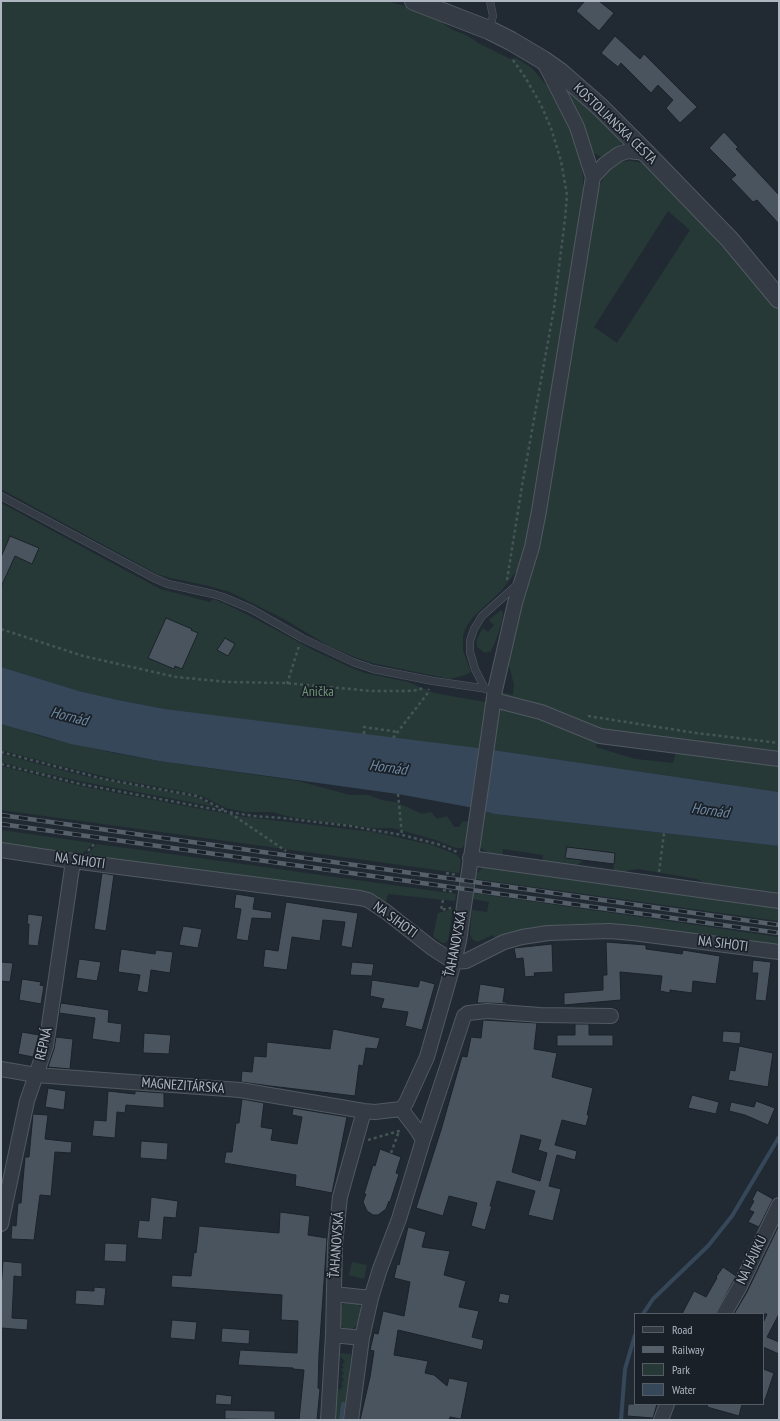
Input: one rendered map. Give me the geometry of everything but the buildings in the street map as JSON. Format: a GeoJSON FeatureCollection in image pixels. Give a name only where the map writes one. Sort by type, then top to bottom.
{"type":"FeatureCollection","features":[{"type":"Feature","properties":{"kind":"street","name":"KOSTOLIANSKA CESTA"},"geometry":{"type":"LineString","coordinates":[[414,1],[489,30],[511,41],[560,72],[599,106],[646,153],[730,240],[779,298]]}},
{"type":"Feature","properties":{"kind":"street"},"geometry":{"type":"LineString","coordinates":[[543,60],[577,127],[593,177],[605,164],[619,154],[628,151],[646,153]]}},
{"type":"Feature","properties":{"kind":"street","name":"ŤAHANOVSKÁ"},"geometry":{"type":"LineString","coordinates":[[401,1109],[406,1103],[427,1057],[459,940],[491,698],[515,603],[532,547],[593,177]]}},
{"type":"Feature","properties":{"kind":"street"},"geometry":{"type":"LineString","coordinates":[[491,698],[541,712],[600,736],[779,760]]}},
{"type":"Feature","properties":{"kind":"street","name":"NA SIHOTI"},"geometry":{"type":"LineString","coordinates":[[1,850],[73,861],[360,898],[368,900],[385,911],[432,948],[454,962],[466,961],[504,942],[522,937],[548,933],[602,931],[633,933],[779,952]]}},
{"type":"Feature","properties":{"kind":"street"},"geometry":{"type":"LineString","coordinates":[[470,858],[779,901]]}},
{"type":"Feature","properties":{"kind":"street","name":"REPNÁ"},"geometry":{"type":"LineString","coordinates":[[1,1224],[27,1102],[46,1046],[73,861]]}},
{"type":"Feature","properties":{"kind":"street"},"geometry":{"type":"LineString","coordinates":[[351,1420],[362,1338],[371,1298],[380,1269],[399,1219],[423,1140],[464,1016],[468,1013],[487,1011],[540,1016],[611,1016]]}},
{"type":"Feature","properties":{"kind":"street","name":"MAGNEZITÁRSKA"},"geometry":{"type":"LineString","coordinates":[[1,1069],[36,1075],[240,1090],[364,1111]]}},
{"type":"Feature","properties":{"kind":"street"},"geometry":{"type":"LineString","coordinates":[[364,1111],[375,1112],[401,1109],[423,1140]]}},
{"type":"Feature","properties":{"kind":"street","name":"ŤAHANOVSKÁ"},"geometry":{"type":"LineString","coordinates":[[328,1420],[333,1335],[335,1244],[340,1197],[364,1111]]}},
{"type":"Feature","properties":{"kind":"street","name":"NA HÁJIKU"},"geometry":{"type":"LineString","coordinates":[[725,1313],[739,1288],[779,1205]]}},
{"type":"Feature","properties":{"kind":"street"},"geometry":{"type":"LineString","coordinates":[[334,1294],[371,1298]]}},
{"type":"Feature","properties":{"kind":"street"},"geometry":{"type":"LineString","coordinates":[[333,1335],[362,1338]]}},
{"type":"Feature","properties":{"kind":"street"},"geometry":{"type":"LineString","coordinates":[[661,1420],[667,1405]]}},
{"type":"Feature","properties":{"kind":"lane"},"geometry":{"type":"LineString","coordinates":[[489,30],[493,16],[490,1]]}},
{"type":"Feature","properties":{"kind":"lane"},"geometry":{"type":"LineString","coordinates":[[1,496],[154,578],[168,584],[223,597],[251,610],[302,638],[363,666],[433,681],[491,698]]}},
{"type":"Feature","properties":{"kind":"lane"},"geometry":{"type":"LineString","coordinates":[[491,698],[472,660],[470,641],[474,629],[482,616],[522,580]]}},
{"type":"Feature","properties":{"kind":"path"},"geometry":{"type":"LineString","coordinates":[[504,596],[554,308],[567,195],[561,160],[540,103],[525,77],[508,54]]}},
{"type":"Feature","properties":{"kind":"path"},"geometry":{"type":"LineString","coordinates":[[1,629],[84,656],[176,677],[228,682],[287,684],[394,692],[419,690]]}},
{"type":"Feature","properties":{"kind":"path"},"geometry":{"type":"LineString","coordinates":[[287,684],[302,638]]}},
{"type":"Feature","properties":{"kind":"path"},"geometry":{"type":"LineString","coordinates":[[393,738],[427,694],[433,681]]}},
{"type":"Feature","properties":{"kind":"path"},"geometry":{"type":"LineString","coordinates":[[581,714],[696,733],[779,742]]}},
{"type":"Feature","properties":{"kind":"path"},"geometry":{"type":"LineString","coordinates":[[364,734],[364,727],[398,732]]}},
{"type":"Feature","properties":{"kind":"path"},"geometry":{"type":"LineString","coordinates":[[1,752],[104,779],[197,796],[229,812],[286,851]]}},
{"type":"Feature","properties":{"kind":"path"},"geometry":{"type":"LineString","coordinates":[[1,764],[80,784],[229,812],[253,816],[350,826],[402,835],[441,845],[470,858]]}},
{"type":"Feature","properties":{"kind":"path"},"geometry":{"type":"LineString","coordinates":[[398,794],[402,835]]}},
{"type":"Feature","properties":{"kind":"path"},"geometry":{"type":"LineString","coordinates":[[658,883],[664,833]]}},
{"type":"Feature","properties":{"kind":"path"},"geometry":{"type":"LineString","coordinates":[[92,846],[96,842]]}},
{"type":"Feature","properties":{"kind":"path"},"geometry":{"type":"LineString","coordinates":[[443,900],[441,910],[456,907]]}},
{"type":"Feature","properties":{"kind":"path"},"geometry":{"type":"LineString","coordinates":[[355,1139],[362,1142],[399,1131],[391,1153]]}},
{"type":"Feature","properties":{"kind":"green space"},"geometry":{"type":"Polygon","coordinates":[[[1,1],[388,1],[414,9],[438,20],[453,30],[468,36],[480,44],[510,59],[516,58],[532,68],[547,86],[568,122],[578,152],[583,175],[583,196],[580,225],[526,543],[518,569],[501,591],[473,617],[466,627],[463,635],[463,651],[471,672],[450,679],[372,663],[355,657],[329,646],[284,619],[230,592],[157,574],[1,489],[1,1]]]}},
{"type":"Feature","properties":{"kind":"green space"},"geometry":{"type":"Polygon","coordinates":[[[565,85],[619,140],[621,143],[618,148],[602,157],[594,153],[562,87],[565,85]]]}},
{"type":"Feature","properties":{"kind":"green space"},"geometry":{"type":"Polygon","coordinates":[[[630,161],[647,165],[701,222],[721,246],[737,258],[752,273],[779,308],[779,755],[617,735],[506,698],[500,692],[513,695],[514,685],[508,662],[597,196],[600,185],[606,173],[612,166],[620,162],[630,161]],[[668,211],[594,327],[617,343],[690,230],[668,211]]]}},
{"type":"Feature","properties":{"kind":"green space","name":"Anička"},"geometry":{"type":"Polygon","coordinates":[[[1,503],[160,589],[210,602],[213,599],[223,603],[315,651],[354,669],[365,673],[408,682],[434,693],[485,702],[486,711],[480,749],[165,709],[79,691],[1,667],[1,503]]]}},
{"type":"Feature","properties":{"kind":"green space"},"geometry":{"type":"Polygon","coordinates":[[[501,610],[503,613],[502,622],[494,645],[491,651],[485,653],[477,647],[477,639],[483,628],[488,632],[494,625],[489,620],[501,610]]]}},
{"type":"Feature","properties":{"kind":"green space"},"geometry":{"type":"Polygon","coordinates":[[[504,706],[597,738],[596,747],[635,759],[673,763],[676,752],[779,764],[779,792],[492,750],[499,708],[504,706]]]}},
{"type":"Feature","properties":{"kind":"green space"},"geometry":{"type":"Polygon","coordinates":[[[1,723],[43,737],[114,753],[298,781],[350,795],[368,795],[394,802],[422,814],[431,812],[437,819],[447,816],[454,827],[459,827],[463,821],[469,822],[466,842],[462,848],[456,848],[436,840],[393,828],[371,828],[291,817],[272,812],[245,812],[226,808],[202,796],[115,779],[61,766],[1,750],[1,723]]]}},
{"type":"Feature","properties":{"kind":"green space"},"geometry":{"type":"Polygon","coordinates":[[[1,754],[84,776],[196,797],[216,807],[79,781],[26,769],[1,762],[1,754]]]}},
{"type":"Feature","properties":{"kind":"green space"},"geometry":{"type":"Polygon","coordinates":[[[1,766],[80,786],[238,816],[373,832],[432,845],[457,855],[461,860],[459,873],[1,810],[1,766]]]}},
{"type":"Feature","properties":{"kind":"green space"},"geometry":{"type":"Polygon","coordinates":[[[483,811],[494,814],[779,846],[779,896],[709,885],[697,879],[638,869],[625,872],[613,871],[615,853],[567,847],[566,858],[584,860],[577,865],[567,867],[542,864],[543,855],[503,849],[502,858],[488,853],[479,846],[483,811]]]}},
{"type":"Feature","properties":{"kind":"green space"},"geometry":{"type":"Polygon","coordinates":[[[1,830],[93,843],[82,854],[1,844],[1,830]]]}},
{"type":"Feature","properties":{"kind":"green space"},"geometry":{"type":"Polygon","coordinates":[[[97,844],[456,894],[455,901],[388,894],[385,905],[214,874],[87,855],[97,844]]]}},
{"type":"Feature","properties":{"kind":"green space"},"geometry":{"type":"Polygon","coordinates":[[[485,866],[779,905],[779,921],[476,879],[477,873],[485,866]]]}},
{"type":"Feature","properties":{"kind":"green space"},"geometry":{"type":"Polygon","coordinates":[[[473,893],[779,937],[779,947],[602,925],[581,924],[533,927],[495,938],[493,935],[477,942],[472,939],[470,934],[472,910],[487,912],[489,902],[473,899],[473,893]]]}},
{"type":"Feature","properties":{"kind":"green space"},"geometry":{"type":"Polygon","coordinates":[[[453,909],[448,940],[445,943],[442,943],[433,936],[438,913],[453,909]]]}},
{"type":"Feature","properties":{"kind":"green space"},"geometry":{"type":"Polygon","coordinates":[[[352,1262],[367,1265],[364,1279],[349,1275],[352,1262]]]}},
{"type":"Feature","properties":{"kind":"green space"},"geometry":{"type":"Polygon","coordinates":[[[347,1301],[357,1303],[360,1307],[357,1324],[350,1330],[343,1328],[340,1324],[339,1311],[343,1304],[347,1301]]]}},
{"type":"Feature","properties":{"kind":"green space"},"geometry":{"type":"Polygon","coordinates":[[[337,1353],[351,1354],[349,1373],[351,1373],[345,1420],[335,1420],[336,1387],[340,1390],[343,1386],[341,1384],[344,1379],[341,1377],[344,1373],[341,1370],[344,1367],[342,1365],[345,1361],[337,1353]]]}},
{"type":"Feature","properties":{"kind":"water","name":"Hornád"},"geometry":{"type":"Polygon","coordinates":[[[1,667],[79,691],[165,709],[486,749],[779,792],[779,846],[494,814],[474,808],[398,794],[159,761],[71,744],[1,724],[1,667]]]}},
{"type":"Feature","properties":{"kind":"waterway"},"geometry":{"type":"LineString","coordinates":[[644,1313],[653,1299],[708,1246],[732,1216],[779,1137]]}},
{"type":"Feature","properties":{"kind":"waterway"},"geometry":{"type":"LineString","coordinates":[[621,1420],[625,1369],[634,1338]]}},
{"type":"Feature","properties":{"kind":"waterway"},"geometry":{"type":"LineString","coordinates":[[341,1420],[343,1404]]}},
{"type":"Feature","properties":{"kind":"railway"},"geometry":{"type":"LineString","coordinates":[[1,815],[779,925]]}},
{"type":"Feature","properties":{"kind":"railway"},"geometry":{"type":"LineString","coordinates":[[1,824],[779,933]]}}]}
